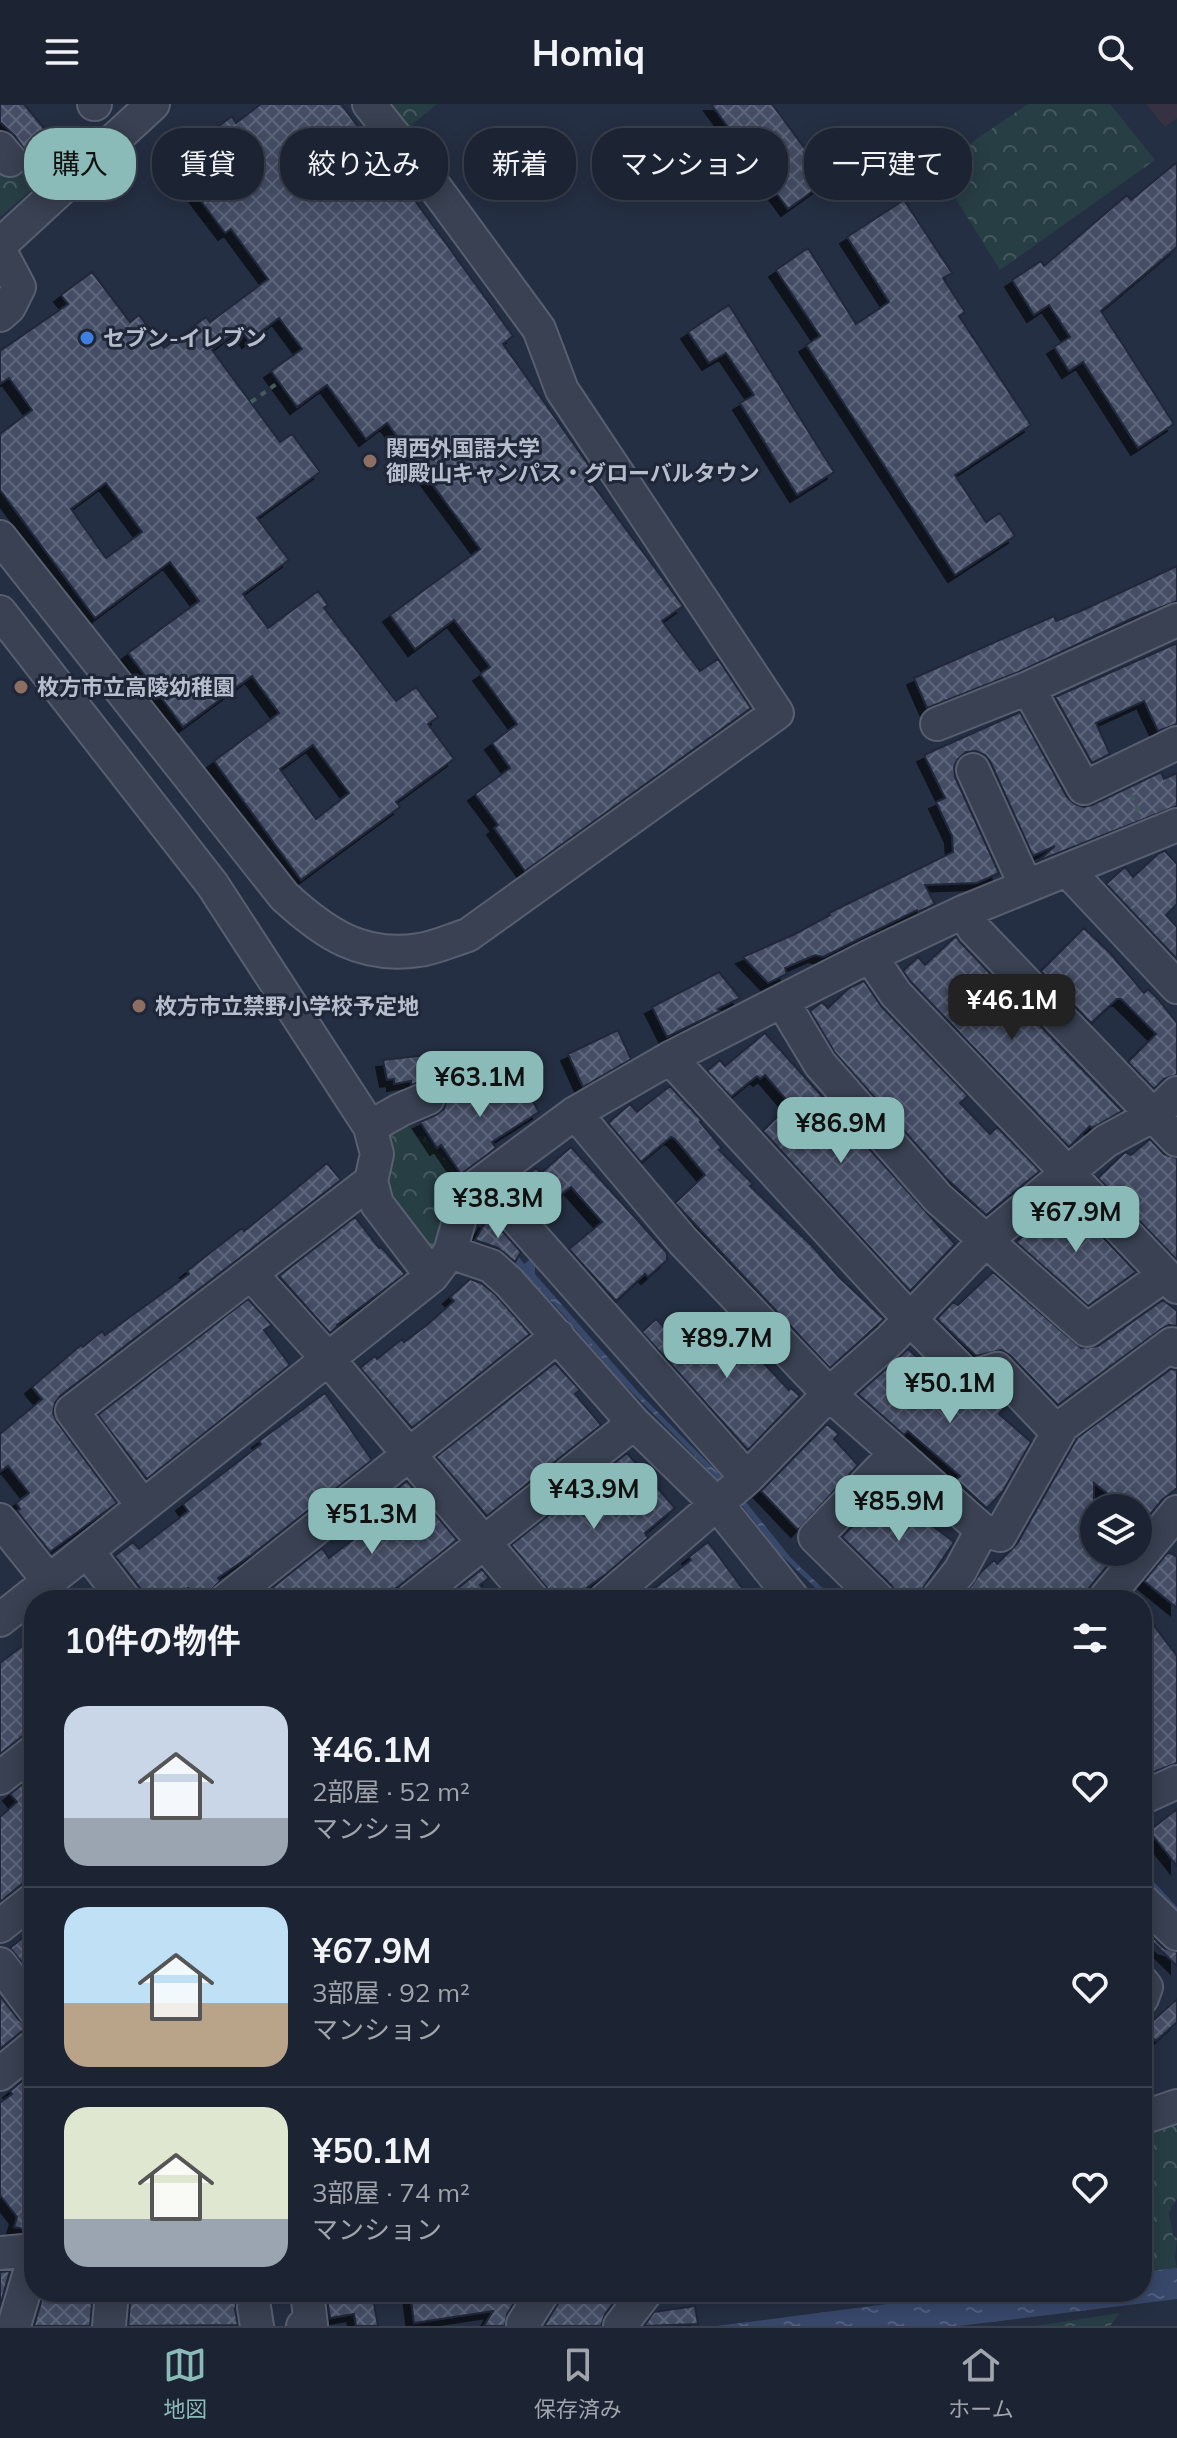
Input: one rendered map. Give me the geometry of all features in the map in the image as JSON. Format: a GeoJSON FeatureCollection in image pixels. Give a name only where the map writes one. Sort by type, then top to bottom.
{"type":"FeatureCollection","features":[{"type":"Feature","properties":{"kind":"street"},"geometry":{"type":"LineString","coordinates":[[0,315],[9,307],[19,287],[0,248],[153,104]]}},
{"type":"Feature","properties":{"kind":"street"},"geometry":{"type":"LineString","coordinates":[[0,537],[284,896],[315,925],[348,944],[383,951],[420,950],[468,935],[777,713],[562,390],[539,329],[426,175],[369,104]]}},
{"type":"Feature","properties":{"kind":"street"},"geometry":{"type":"LineString","coordinates":[[0,612],[212,884],[370,1127],[377,1154],[371,1181],[377,1204],[441,1264],[491,1266],[634,1423],[717,1504],[787,1590]]}},
{"type":"Feature","properties":{"kind":"street"},"geometry":{"type":"LineString","coordinates":[[937,724],[1028,688],[1177,620]]}},
{"type":"Feature","properties":{"kind":"street"},"geometry":{"type":"LineString","coordinates":[[1028,688],[1084,788],[1177,743]]}},
{"type":"Feature","properties":{"kind":"street"},"geometry":{"type":"LineString","coordinates":[[974,769],[1026,886]]}},
{"type":"Feature","properties":{"kind":"street"},"geometry":{"type":"LineString","coordinates":[[38,1590],[328,1359],[441,1264],[467,1193],[575,1113],[670,1058],[870,956],[963,912],[1168,827]]}},
{"type":"Feature","properties":{"kind":"street"},"geometry":{"type":"LineString","coordinates":[[1068,871],[1177,987]]}},
{"type":"Feature","properties":{"kind":"street"},"geometry":{"type":"LineString","coordinates":[[963,912],[974,929],[1177,1140]]}},
{"type":"Feature","properties":{"kind":"street"},"geometry":{"type":"LineString","coordinates":[[782,1001],[820,1064],[938,1198],[1087,1330],[1171,1281],[896,994],[870,956]]}},
{"type":"Feature","properties":{"kind":"street"},"geometry":{"type":"LineString","coordinates":[[670,1058],[910,1319],[969,1378],[997,1369],[1058,1433]]}},
{"type":"Feature","properties":{"kind":"street"},"geometry":{"type":"LineString","coordinates":[[617,1590],[747,1478],[985,1241],[1106,1141],[1154,1115],[1177,1093]]}},
{"type":"Feature","properties":{"kind":"street"},"geometry":{"type":"LineString","coordinates":[[370,1127],[428,1098]]}},
{"type":"Feature","properties":{"kind":"street"},"geometry":{"type":"LineString","coordinates":[[575,1113],[683,1241],[829,1394],[982,1530],[1000,1535],[1062,1426],[1172,1344],[1177,1351]]}},
{"type":"Feature","properties":{"kind":"street"},"geometry":{"type":"LineString","coordinates":[[143,1506],[72,1411],[371,1181]]}},
{"type":"Feature","properties":{"kind":"street"},"geometry":{"type":"LineString","coordinates":[[467,1193],[508,1209],[747,1478]]}},
{"type":"Feature","properties":{"kind":"street"},"geometry":{"type":"LineString","coordinates":[[251,1274],[328,1359],[524,1590]]}},
{"type":"Feature","properties":{"kind":"street"},"geometry":{"type":"LineString","coordinates":[[238,1590],[558,1336]]}},
{"type":"Feature","properties":{"kind":"street"},"geometry":{"type":"LineString","coordinates":[[425,1590],[634,1423]]}},
{"type":"Feature","properties":{"kind":"street"},"geometry":{"type":"LineString","coordinates":[[869,1590],[815,1537],[896,1453]]}},
{"type":"Feature","properties":{"kind":"street"},"geometry":{"type":"LineString","coordinates":[[1112,1590],[1177,1512]]}},
{"type":"Feature","properties":{"kind":"street"},"geometry":{"type":"LineString","coordinates":[[0,1520],[49,1581]]}},
{"type":"Feature","properties":{"kind":"street"},"geometry":{"type":"LineString","coordinates":[[945,1590],[960,1571],[982,1530]]}},
{"type":"Feature","properties":{"kind":"street"},"geometry":{"type":"LineString","coordinates":[[87,1551],[117,1590]]}},
{"type":"Feature","properties":{"kind":"street"},"geometry":{"type":"LineString","coordinates":[[0,1620],[24,1601]]}},
{"type":"Feature","properties":{"kind":"street"},"geometry":{"type":"LineString","coordinates":[[0,1778],[24,1759]]}},
{"type":"Feature","properties":{"kind":"street"},"geometry":{"type":"LineString","coordinates":[[1152,1793],[1177,1782]]}},
{"type":"Feature","properties":{"kind":"street"},"geometry":{"type":"LineString","coordinates":[[0,1926],[24,1907]]}},
{"type":"Feature","properties":{"kind":"street"},"geometry":{"type":"LineString","coordinates":[[1152,1910],[1177,1934]]}},
{"type":"Feature","properties":{"kind":"street"},"geometry":{"type":"LineString","coordinates":[[0,1964],[24,1996]]}},
{"type":"Feature","properties":{"kind":"street"},"geometry":{"type":"LineString","coordinates":[[0,2074],[24,2058]]}},
{"type":"Feature","properties":{"kind":"street"},"geometry":{"type":"LineString","coordinates":[[0,2253],[24,2251]]}},
{"type":"Feature","properties":{"kind":"street"},"geometry":{"type":"LineString","coordinates":[[14,2326],[24,2292]]}},
{"type":"Feature","properties":{"kind":"street"},"geometry":{"type":"LineString","coordinates":[[109,2326],[111,2302]]}},
{"type":"Feature","properties":{"kind":"street"},"geometry":{"type":"LineString","coordinates":[[303,2326],[311,2325],[308,2302]]}},
{"type":"Feature","properties":{"kind":"street"},"geometry":{"type":"LineString","coordinates":[[523,2324],[537,2302]]}},
{"type":"Feature","properties":{"kind":"street"},"geometry":{"type":"LineString","coordinates":[[620,2326],[638,2302]]}},
{"type":"Feature","properties":{"kind":"path"},"geometry":{"type":"LineString","coordinates":[[251,402],[279,382]]}},
{"type":"Feature","properties":{"kind":"path"},"geometry":{"type":"LineString","coordinates":[[1127,786],[1168,827]]}},
{"type":"Feature","properties":{"kind":"shaded area"},"geometry":{"type":"Polygon","coordinates":[[[1146,104],[1177,104],[1177,118],[1165,127],[1146,104]]]}},
{"type":"Feature","properties":{"kind":"green space"},"geometry":{"type":"Polygon","coordinates":[[[388,104],[437,104],[408,128],[388,104]]]}},
{"type":"Feature","properties":{"kind":"green space"},"geometry":{"type":"Polygon","coordinates":[[[1028,104],[1110,104],[1155,160],[1000,270],[957,200],[972,200],[972,142],[1028,104]]]}},
{"type":"Feature","properties":{"kind":"green space"},"geometry":{"type":"Polygon","coordinates":[[[17,154],[24,163],[24,196],[0,217],[0,167],[17,154]]]}},
{"type":"Feature","properties":{"kind":"green space"},"geometry":{"type":"Polygon","coordinates":[[[407,1124],[417,1137],[424,1135],[463,1179],[447,1192],[436,1245],[430,1251],[386,1205],[386,1136],[407,1124]]]}},
{"type":"Feature","properties":{"kind":"green space"},"geometry":{"type":"Polygon","coordinates":[[[1177,2117],[1177,2198],[1169,2213],[1173,2236],[1177,2238],[1177,2270],[1152,2273],[1152,2128],[1177,2117]]]}},
{"type":"Feature","properties":{"kind":"green space"},"geometry":{"type":"Polygon","coordinates":[[[1120,2313],[1110,2326],[1035,2326],[1120,2313]]]}},
{"type":"Feature","properties":{"kind":"water"},"geometry":{"type":"Polygon","coordinates":[[[530,1259],[535,1264],[535,1274],[639,1393],[741,1496],[791,1558],[825,1590],[818,1590],[779,1553],[738,1500],[617,1377],[553,1303],[538,1289],[525,1284],[516,1272],[530,1259]]]}},
{"type":"Feature","properties":{"kind":"water"},"geometry":{"type":"Polygon","coordinates":[[[1152,1880],[1177,1907],[1177,1921],[1152,1895],[1152,1880]]]}},
{"type":"Feature","properties":{"kind":"water"},"geometry":{"type":"Polygon","coordinates":[[[1177,2268],[1177,2299],[959,2326],[717,2326],[903,2302],[1152,2302],[1152,2271],[1177,2268]]]}},
{"type":"Feature","properties":{"kind":"building"},"geometry":{"type":"Polygon","coordinates":[[[0,104],[24,104],[44,128],[24,128],[24,149],[0,122],[0,104]]]}},
{"type":"Feature","properties":{"kind":"building"},"geometry":{"type":"Polygon","coordinates":[[[261,104],[341,104],[359,128],[280,128],[280,200],[415,200],[513,336],[503,344],[597,477],[591,482],[683,606],[662,621],[700,671],[718,659],[751,708],[525,871],[494,828],[498,825],[475,794],[510,768],[492,743],[517,724],[480,674],[490,667],[454,620],[415,649],[390,615],[480,549],[387,423],[366,439],[327,385],[297,407],[271,371],[302,349],[279,318],[249,341],[240,329],[212,350],[280,442],[292,434],[320,472],[257,518],[289,560],[243,594],[268,628],[318,591],[328,605],[324,608],[396,701],[416,687],[438,717],[428,724],[454,759],[396,802],[400,807],[301,880],[214,761],[279,713],[252,676],[183,727],[128,653],[199,601],[170,562],[95,618],[0,490],[0,434],[32,410],[9,378],[0,384],[0,351],[68,304],[61,295],[92,272],[130,322],[139,315],[164,348],[206,317],[210,322],[268,279],[231,229],[225,233],[200,200],[264,200],[264,128],[216,128],[232,116],[236,123],[261,104]],[[106,483],[71,509],[106,558],[142,532],[106,483]],[[313,745],[280,769],[316,819],[349,793],[313,745]]]}},
{"type":"Feature","properties":{"kind":"building"},"geometry":{"type":"Polygon","coordinates":[[[711,104],[772,104],[804,147],[804,197],[788,209],[781,200],[788,200],[788,128],[729,128],[711,104]]]}},
{"type":"Feature","properties":{"kind":"building"},"geometry":{"type":"Polygon","coordinates":[[[1177,162],[1177,247],[1101,311],[1174,424],[1138,448],[1083,362],[1069,371],[1054,347],[1070,337],[1049,305],[1034,315],[1012,280],[1041,261],[1044,266],[1127,195],[1131,200],[1177,162]]]}},
{"type":"Feature","properties":{"kind":"building"},"geometry":{"type":"Polygon","coordinates":[[[904,200],[952,273],[943,278],[965,312],[959,316],[1031,425],[955,475],[986,522],[1000,513],[1015,536],[955,575],[806,345],[820,336],[776,270],[808,248],[856,324],[889,302],[847,237],[904,200]]]}},
{"type":"Feature","properties":{"kind":"building"},"geometry":{"type":"Polygon","coordinates":[[[729,305],[834,472],[797,495],[740,403],[754,395],[726,353],[709,363],[688,332],[729,305]]]}},
{"type":"Feature","properties":{"kind":"building"},"geometry":{"type":"Polygon","coordinates":[[[1177,566],[1177,601],[1133,618],[1021,671],[927,708],[914,678],[1054,616],[1056,621],[1083,610],[1177,566]]]}},
{"type":"Feature","properties":{"kind":"building"},"geometry":{"type":"Polygon","coordinates":[[[1177,643],[1177,724],[1158,731],[1144,701],[1096,723],[1110,754],[1092,763],[1055,697],[1177,643]]]}},
{"type":"Feature","properties":{"kind":"building"},"geometry":{"type":"Polygon","coordinates":[[[1020,712],[1067,797],[1075,804],[1084,807],[1092,805],[1161,772],[1164,779],[1177,773],[1177,806],[1038,861],[1055,846],[1033,856],[990,761],[976,751],[966,752],[957,760],[955,777],[999,873],[977,883],[925,885],[935,904],[823,957],[815,955],[785,968],[787,974],[768,983],[743,957],[795,934],[829,913],[953,852],[952,836],[936,802],[945,798],[924,755],[1020,712]]]}},
{"type":"Feature","properties":{"kind":"building"},"geometry":{"type":"Polygon","coordinates":[[[1165,851],[1177,864],[1177,904],[1166,915],[1177,927],[1177,959],[1106,884],[1125,867],[1133,877],[1165,851]]]}},
{"type":"Feature","properties":{"kind":"building"},"geometry":{"type":"Polygon","coordinates":[[[1084,928],[1144,993],[1148,989],[1158,999],[1177,1023],[1177,1075],[1164,1079],[1154,1089],[1128,1062],[1156,1034],[1121,999],[1117,999],[1091,1023],[1041,971],[1084,928]]]}},
{"type":"Feature","properties":{"kind":"building"},"geometry":{"type":"Polygon","coordinates":[[[956,936],[1122,1111],[1092,1128],[1090,1126],[1069,1147],[911,982],[903,971],[918,957],[925,965],[956,936]]]}},
{"type":"Feature","properties":{"kind":"building"},"geometry":{"type":"Polygon","coordinates":[[[719,972],[740,998],[667,1037],[652,1007],[719,972]]]}},
{"type":"Feature","properties":{"kind":"building"},"geometry":{"type":"Polygon","coordinates":[[[864,981],[882,1007],[968,1096],[960,1103],[990,1134],[997,1127],[1040,1171],[986,1215],[946,1178],[835,1053],[810,1011],[822,1002],[828,1008],[849,988],[864,981]]]}},
{"type":"Feature","properties":{"kind":"building"},"geometry":{"type":"Polygon","coordinates":[[[618,1030],[631,1059],[583,1087],[568,1054],[618,1030]]]}},
{"type":"Feature","properties":{"kind":"building"},"geometry":{"type":"Polygon","coordinates":[[[765,1033],[955,1244],[910,1291],[763,1131],[790,1104],[765,1075],[760,1079],[757,1076],[731,1097],[707,1071],[720,1060],[725,1066],[765,1033]]]}},
{"type":"Feature","properties":{"kind":"building"},"geometry":{"type":"Polygon","coordinates":[[[452,1052],[455,1085],[442,1086],[429,1079],[411,1085],[411,1081],[394,1084],[394,1079],[387,1080],[383,1060],[452,1052]]]}},
{"type":"Feature","properties":{"kind":"building"},"geometry":{"type":"Polygon","coordinates":[[[484,1073],[497,1095],[531,1074],[542,1091],[531,1098],[539,1112],[492,1142],[496,1148],[461,1174],[441,1145],[437,1148],[420,1122],[444,1109],[447,1098],[484,1073]]]}},
{"type":"Feature","properties":{"kind":"building"},"geometry":{"type":"Polygon","coordinates":[[[670,1086],[702,1121],[722,1148],[719,1150],[753,1184],[750,1186],[884,1319],[830,1368],[675,1203],[705,1175],[675,1139],[671,1137],[641,1162],[608,1123],[630,1104],[637,1112],[670,1086]]]}},
{"type":"Feature","properties":{"kind":"building"},"geometry":{"type":"Polygon","coordinates":[[[1150,1139],[1164,1154],[1177,1158],[1177,1260],[1098,1178],[1125,1152],[1131,1155],[1150,1139]]]}},
{"type":"Feature","properties":{"kind":"building"},"geometry":{"type":"Polygon","coordinates":[[[571,1147],[667,1253],[667,1260],[648,1277],[645,1274],[616,1301],[569,1249],[602,1222],[571,1187],[538,1214],[522,1196],[510,1189],[536,1168],[541,1173],[571,1147]]]}},
{"type":"Feature","properties":{"kind":"building"},"geometry":{"type":"Polygon","coordinates":[[[327,1163],[341,1180],[60,1396],[55,1403],[53,1413],[57,1422],[117,1503],[50,1552],[17,1511],[20,1509],[16,1503],[29,1493],[8,1466],[0,1472],[0,1434],[42,1399],[32,1387],[81,1345],[83,1347],[102,1331],[105,1335],[189,1274],[187,1271],[242,1228],[244,1231],[327,1163]]]}},
{"type":"Feature","properties":{"kind":"building"},"geometry":{"type":"Polygon","coordinates":[[[1062,1202],[1068,1207],[1071,1204],[1136,1272],[1088,1306],[1016,1242],[1062,1202]]]}},
{"type":"Feature","properties":{"kind":"building"},"geometry":{"type":"Polygon","coordinates":[[[355,1217],[379,1248],[405,1274],[330,1333],[279,1276],[355,1217]]]}},
{"type":"Feature","properties":{"kind":"building"},"geometry":{"type":"Polygon","coordinates":[[[486,1221],[497,1225],[521,1252],[515,1262],[498,1248],[475,1240],[486,1221]]]}},
{"type":"Feature","properties":{"kind":"building"},"geometry":{"type":"Polygon","coordinates":[[[993,1272],[1081,1348],[1098,1346],[1163,1300],[1177,1311],[1177,1326],[1169,1325],[1161,1329],[1058,1405],[1010,1355],[1001,1350],[976,1356],[937,1319],[953,1302],[958,1305],[993,1272]]]}},
{"type":"Feature","properties":{"kind":"building"},"geometry":{"type":"Polygon","coordinates":[[[470,1279],[496,1295],[530,1334],[412,1428],[360,1368],[427,1325],[454,1301],[450,1297],[470,1279]]]}},
{"type":"Feature","properties":{"kind":"building"},"geometry":{"type":"Polygon","coordinates":[[[248,1299],[272,1325],[264,1330],[290,1365],[147,1479],[98,1415],[248,1299]]]}},
{"type":"Feature","properties":{"kind":"building"},"geometry":{"type":"Polygon","coordinates":[[[656,1319],[667,1331],[677,1320],[709,1354],[732,1330],[789,1390],[791,1388],[800,1396],[748,1450],[642,1332],[656,1319]]]}},
{"type":"Feature","properties":{"kind":"building"},"geometry":{"type":"Polygon","coordinates":[[[908,1349],[969,1405],[980,1394],[991,1391],[1006,1406],[999,1414],[1031,1442],[1003,1491],[987,1508],[956,1480],[960,1476],[908,1431],[904,1435],[858,1394],[908,1349]]]}},
{"type":"Feature","properties":{"kind":"building"},"geometry":{"type":"Polygon","coordinates":[[[555,1363],[580,1390],[575,1394],[601,1425],[487,1516],[436,1457],[555,1363]]]}},
{"type":"Feature","properties":{"kind":"building"},"geometry":{"type":"Polygon","coordinates":[[[1171,1369],[1177,1370],[1177,1488],[1152,1512],[1152,1494],[1108,1494],[1094,1483],[1094,1494],[1080,1494],[1080,1566],[1107,1566],[1088,1590],[968,1590],[981,1572],[994,1560],[997,1564],[1017,1544],[1077,1438],[1171,1369]]]}},
{"type":"Feature","properties":{"kind":"building"},"geometry":{"type":"Polygon","coordinates":[[[325,1393],[372,1460],[218,1578],[220,1581],[211,1590],[141,1590],[115,1556],[133,1542],[139,1549],[188,1511],[183,1504],[261,1444],[259,1441],[325,1393]]]}},
{"type":"Feature","properties":{"kind":"building"},"geometry":{"type":"Polygon","coordinates":[[[827,1424],[839,1434],[834,1439],[858,1465],[798,1530],[761,1491],[827,1424]]]}},
{"type":"Feature","properties":{"kind":"building"},"geometry":{"type":"Polygon","coordinates":[[[627,1453],[675,1508],[645,1533],[648,1538],[584,1590],[548,1590],[511,1545],[570,1498],[574,1503],[610,1473],[607,1469],[627,1453]]]}},
{"type":"Feature","properties":{"kind":"building"},"geometry":{"type":"Polygon","coordinates":[[[897,1480],[911,1492],[905,1500],[920,1513],[918,1515],[954,1542],[922,1590],[894,1590],[842,1537],[897,1480]]]}},
{"type":"Feature","properties":{"kind":"building"},"geometry":{"type":"Polygon","coordinates":[[[407,1481],[457,1540],[393,1590],[270,1590],[322,1548],[329,1558],[390,1511],[381,1501],[407,1481]]]}},
{"type":"Feature","properties":{"kind":"building"},"geometry":{"type":"Polygon","coordinates":[[[708,1542],[744,1590],[652,1590],[691,1560],[689,1557],[708,1542]]]}},
{"type":"Feature","properties":{"kind":"building"},"geometry":{"type":"Polygon","coordinates":[[[1168,1552],[1177,1557],[1177,1608],[1144,1581],[1168,1552]]]}},
{"type":"Feature","properties":{"kind":"building"},"geometry":{"type":"Polygon","coordinates":[[[482,1569],[489,1578],[480,1585],[484,1590],[456,1590],[482,1569]]]}},
{"type":"Feature","properties":{"kind":"building"},"geometry":{"type":"Polygon","coordinates":[[[1152,1623],[1177,1656],[1177,1763],[1152,1773],[1152,1623]]]}},
{"type":"Feature","properties":{"kind":"building"},"geometry":{"type":"Polygon","coordinates":[[[24,1645],[24,1735],[0,1754],[0,1663],[24,1645]]]}},
{"type":"Feature","properties":{"kind":"building"},"geometry":{"type":"Polygon","coordinates":[[[24,1783],[24,1883],[0,1902],[0,1817],[17,1802],[10,1794],[24,1783]]]}},
{"type":"Feature","properties":{"kind":"building"},"geometry":{"type":"Polygon","coordinates":[[[1177,1809],[1177,1866],[1152,1835],[1152,1829],[1177,1809]]]}},
{"type":"Feature","properties":{"kind":"building"},"geometry":{"type":"Polygon","coordinates":[[[1152,1936],[1164,1948],[1177,1952],[1177,1966],[1152,1942],[1152,1936]]]}},
{"type":"Feature","properties":{"kind":"building"},"geometry":{"type":"Polygon","coordinates":[[[24,1937],[24,1965],[10,1948],[24,1937]]]}},
{"type":"Feature","properties":{"kind":"building"},"geometry":{"type":"Polygon","coordinates":[[[0,1996],[24,2023],[24,2030],[0,2049],[0,1996]]]}},
{"type":"Feature","properties":{"kind":"building"},"geometry":{"type":"Polygon","coordinates":[[[1177,1999],[1177,2022],[1156,2041],[1152,2037],[1152,2022],[1177,1999]]]}},
{"type":"Feature","properties":{"kind":"building"},"geometry":{"type":"Polygon","coordinates":[[[24,2080],[24,2229],[14,2227],[17,2217],[0,2195],[0,2103],[12,2094],[10,2091],[24,2080]]]}},
{"type":"Feature","properties":{"kind":"building"},"geometry":{"type":"Polygon","coordinates":[[[10,2271],[0,2306],[0,2272],[10,2271]]]}},
{"type":"Feature","properties":{"kind":"building"},"geometry":{"type":"Polygon","coordinates":[[[41,2302],[92,2302],[90,2326],[34,2326],[41,2302]]]}},
{"type":"Feature","properties":{"kind":"building"},"geometry":{"type":"Polygon","coordinates":[[[130,2302],[237,2302],[238,2325],[128,2326],[130,2302]]]}},
{"type":"Feature","properties":{"kind":"building"},"geometry":{"type":"Polygon","coordinates":[[[328,2302],[374,2302],[378,2326],[356,2326],[354,2314],[330,2318],[328,2302]]]}},
{"type":"Feature","properties":{"kind":"building"},"geometry":{"type":"Polygon","coordinates":[[[411,2302],[515,2302],[507,2314],[505,2326],[484,2326],[493,2311],[414,2323],[411,2302]]]}},
{"type":"Feature","properties":{"kind":"building"},"geometry":{"type":"Polygon","coordinates":[[[559,2302],[614,2302],[601,2326],[544,2326],[559,2302]]]}},
{"type":"Feature","properties":{"kind":"building"},"geometry":{"type":"Polygon","coordinates":[[[695,2306],[698,2324],[644,2326],[654,2312],[695,2306]]]}},
{"type":"Feature","properties":{"kind":"waterway"},"geometry":{"type":"LineString","coordinates":[[511,1253],[528,1274]]}},
{"type":"Feature","properties":{"kind":"place","name":"セブン-イレブン"},"geometry":{"type":"Point","coordinates":[87,338]}},
{"type":"Feature","properties":{"kind":"place","name":"関西外国語大学 御殿山キャンパス・グローバルタウン"},"geometry":{"type":"Point","coordinates":[370,461]}},
{"type":"Feature","properties":{"kind":"place","name":"枚方市立高陵幼稚園"},"geometry":{"type":"Point","coordinates":[21,687]}},
{"type":"Feature","properties":{"kind":"place","name":"枚方市立禁野小学校予定地"},"geometry":{"type":"Point","coordinates":[139,1006]}}]}
